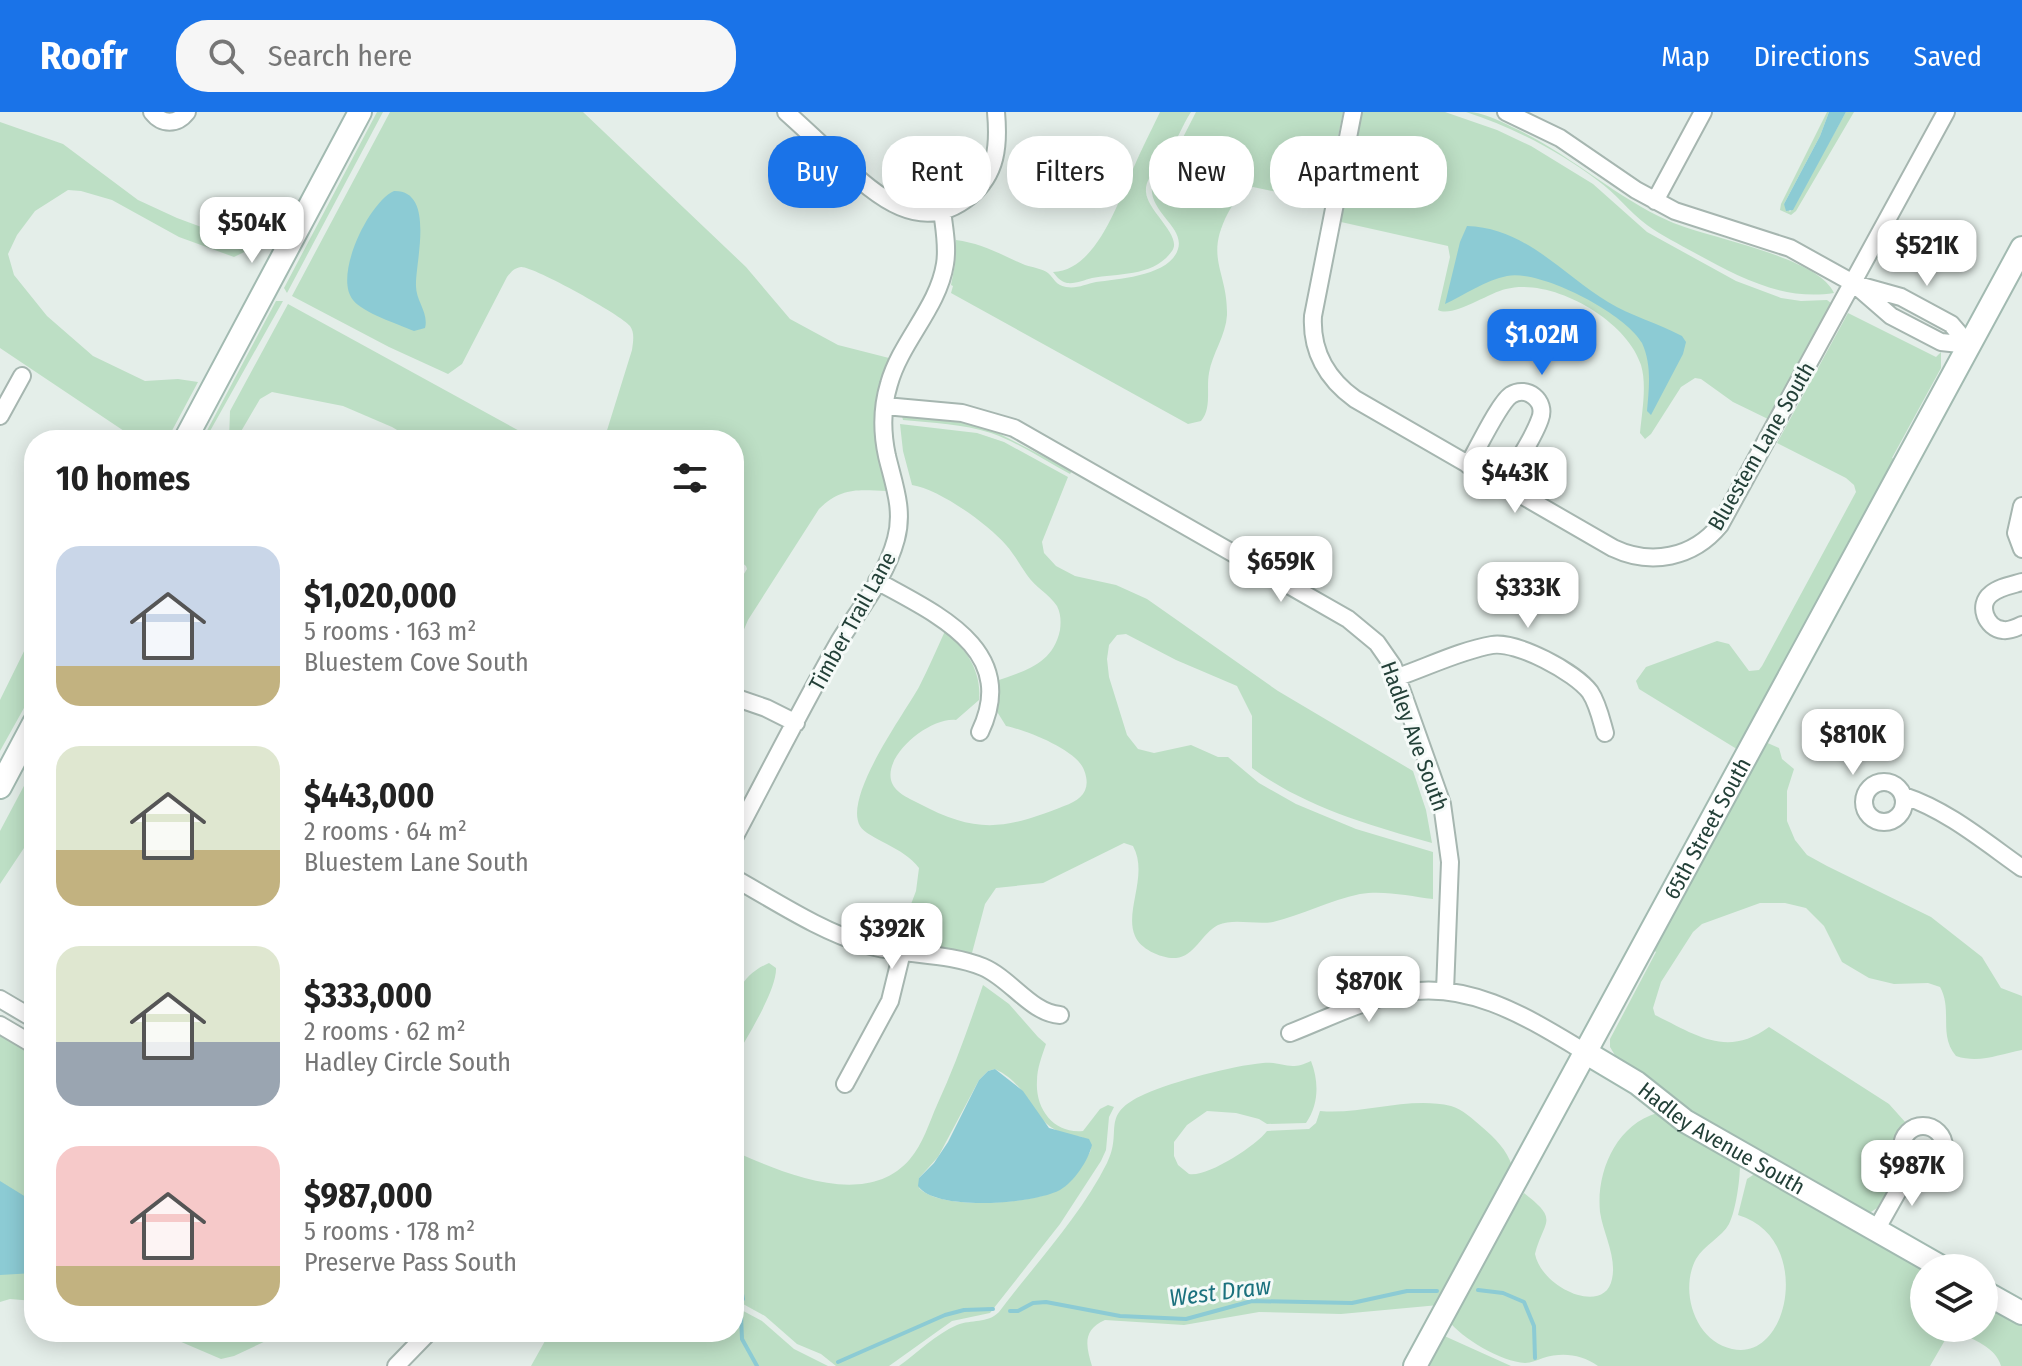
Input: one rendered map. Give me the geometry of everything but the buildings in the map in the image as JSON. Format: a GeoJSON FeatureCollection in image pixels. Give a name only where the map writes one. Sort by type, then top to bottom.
{"type":"FeatureCollection","features":[{"type":"Feature","properties":{"kind":"street"},"geometry":{"type":"LineString","coordinates":[[152,112],[168,122],[180,119],[187,112]]}},
{"type":"Feature","properties":{"kind":"street"},"geometry":{"type":"LineString","coordinates":[[190,430],[360,112]]}},
{"type":"Feature","properties":{"kind":"street"},"geometry":{"type":"LineString","coordinates":[[786,112],[885,201],[915,211],[942,210],[968,198],[989,173],[998,143],[996,112]]}},
{"type":"Feature","properties":{"kind":"street","name":"Bluestem Lane South"},"geometry":{"type":"LineString","coordinates":[[1353,112],[1313,316],[1315,345],[1331,377],[1350,396],[1624,553],[1657,558],[1678,554],[1699,544],[1715,531],[1726,515],[1946,112]]}},
{"type":"Feature","properties":{"kind":"street"},"geometry":{"type":"LineString","coordinates":[[1506,112],[1560,138],[1655,201],[1692,218],[1778,243],[1853,283],[1891,316],[1941,342],[1969,345]]}},
{"type":"Feature","properties":{"kind":"street"},"geometry":{"type":"LineString","coordinates":[[1655,201],[1703,112]]}},
{"type":"Feature","properties":{"kind":"street","name":"Timber Trail Lane"},"geometry":{"type":"LineString","coordinates":[[744,819],[839,642],[892,551],[899,521],[896,489],[885,441],[885,406],[896,363],[942,278],[946,246],[942,210]]}},
{"type":"Feature","properties":{"kind":"street","name":"65th Street South"},"geometry":{"type":"LineString","coordinates":[[1415,1366],[2022,248]]}},
{"type":"Feature","properties":{"kind":"street"},"geometry":{"type":"LineString","coordinates":[[0,416],[22,376]]}},
{"type":"Feature","properties":{"kind":"street"},"geometry":{"type":"LineString","coordinates":[[1468,465],[1506,400],[1518,392],[1531,394],[1540,403],[1540,420],[1503,485]]}},
{"type":"Feature","properties":{"kind":"street","name":"Hadley Ave South"},"geometry":{"type":"LineString","coordinates":[[885,406],[974,415],[1019,431],[1355,623],[1381,647],[1398,677],[1435,782],[1448,835],[1450,862],[1445,991]]}},
{"type":"Feature","properties":{"kind":"street"},"geometry":{"type":"LineString","coordinates":[[2022,506],[2016,533],[2022,549]]}},
{"type":"Feature","properties":{"kind":"street"},"geometry":{"type":"LineString","coordinates":[[877,581],[949,623],[973,645],[984,666],[989,691],[980,732]]}},
{"type":"Feature","properties":{"kind":"street"},"geometry":{"type":"LineString","coordinates":[[2022,582],[1993,592],[1984,607],[1986,618],[1997,628],[2008,630],[2022,625]]}},
{"type":"Feature","properties":{"kind":"street"},"geometry":{"type":"LineString","coordinates":[[1398,677],[1484,647],[1517,647],[1585,687],[1595,702],[1605,733]]}},
{"type":"Feature","properties":{"kind":"street"},"geometry":{"type":"LineString","coordinates":[[744,700],[796,723]]}},
{"type":"Feature","properties":{"kind":"street"},"geometry":{"type":"LineString","coordinates":[[0,787],[24,742]]}},
{"type":"Feature","properties":{"kind":"street"},"geometry":{"type":"LineString","coordinates":[[1904,796],[1963,827],[2022,868]]}},
{"type":"Feature","properties":{"kind":"street"},"geometry":{"type":"LineString","coordinates":[[744,883],[837,933],[869,945],[966,961],[986,968],[1010,982],[1036,1006],[1060,1015]]}},
{"type":"Feature","properties":{"kind":"street"},"geometry":{"type":"LineString","coordinates":[[845,1084],[890,1001],[902,952]]}},
{"type":"Feature","properties":{"kind":"street"},"geometry":{"type":"LineString","coordinates":[[1290,1033],[1390,996],[1415,991],[1445,991],[1498,1004],[1585,1052]]}},
{"type":"Feature","properties":{"kind":"street"},"geometry":{"type":"LineString","coordinates":[[0,999],[24,1013]]}},
{"type":"Feature","properties":{"kind":"street"},"geometry":{"type":"LineString","coordinates":[[0,1025],[24,1039]]}},
{"type":"Feature","properties":{"kind":"street","name":"Hadley Avenue South"},"geometry":{"type":"LineString","coordinates":[[1585,1052],[1637,1083],[1685,1121],[1918,1254]]}},
{"type":"Feature","properties":{"kind":"street"},"geometry":{"type":"LineString","coordinates":[[1876,1230],[1912,1166]]}},
{"type":"Feature","properties":{"kind":"street"},"geometry":{"type":"LineString","coordinates":[[1998,1300],[2022,1313]]}},
{"type":"Feature","properties":{"kind":"street"},"geometry":{"type":"LineString","coordinates":[[396,1366],[419,1342]]}},
{"type":"Feature","properties":{"kind":"green space"},"geometry":{"type":"Polygon","coordinates":[[[377,112],[383,112],[287,293],[284,288],[377,112]]]}},
{"type":"Feature","properties":{"kind":"green space"},"geometry":{"type":"Polygon","coordinates":[[[390,112],[583,112],[746,267],[790,319],[838,345],[889,358],[876,408],[879,457],[887,491],[843,493],[819,509],[744,629],[744,574],[747,569],[744,564],[744,430],[607,430],[632,350],[633,332],[624,321],[559,283],[521,267],[507,277],[462,364],[448,374],[292,296],[390,112]]]}},
{"type":"Feature","properties":{"kind":"green space"},"geometry":{"type":"Polygon","coordinates":[[[1160,112],[1191,112],[1178,136],[1149,136],[1146,192],[1149,208],[1153,208],[1173,238],[1172,251],[1146,270],[1074,283],[1062,281],[1053,272],[1068,269],[1082,260],[1104,232],[1116,208],[1133,208],[1133,169],[1160,112]]]}},
{"type":"Feature","properties":{"kind":"green space"},"geometry":{"type":"Polygon","coordinates":[[[1196,112],[1343,112],[1338,136],[1270,136],[1270,191],[1254,187],[1254,136],[1184,136],[1196,112]]]}},
{"type":"Feature","properties":{"kind":"green space"},"geometry":{"type":"Polygon","coordinates":[[[1362,112],[1445,112],[1497,130],[1531,146],[1593,184],[1647,232],[1736,281],[1781,298],[1827,300],[1831,303],[1768,419],[1695,378],[1681,387],[1645,439],[1640,433],[1644,390],[1641,365],[1633,348],[1604,318],[1565,296],[1545,289],[1524,287],[1499,291],[1452,311],[1438,310],[1450,257],[1448,246],[1341,222],[1344,208],[1447,208],[1447,136],[1357,136],[1362,112]]]}},
{"type":"Feature","properties":{"kind":"green space"},"geometry":{"type":"Polygon","coordinates":[[[1466,112],[1490,117],[1533,137],[1648,211],[1669,221],[1785,258],[1824,280],[1834,293],[1797,294],[1762,285],[1728,270],[1653,229],[1604,185],[1567,159],[1518,132],[1466,112]]]}},
{"type":"Feature","properties":{"kind":"green space"},"geometry":{"type":"Polygon","coordinates":[[[1827,112],[1820,136],[1784,204],[1790,212],[1846,112],[1854,112],[1791,215],[1780,210],[1781,204],[1827,112]]]}},
{"type":"Feature","properties":{"kind":"green space"},"geometry":{"type":"Polygon","coordinates":[[[0,122],[63,144],[138,200],[177,218],[204,228],[257,234],[267,241],[234,257],[179,237],[112,200],[68,190],[35,211],[17,235],[8,254],[14,275],[47,316],[93,356],[145,381],[178,379],[198,382],[172,430],[123,430],[0,348],[0,122]]]}},
{"type":"Feature","properties":{"kind":"green space"},"geometry":{"type":"Polygon","coordinates":[[[1158,208],[1231,208],[1221,229],[1217,254],[1227,315],[1211,366],[1208,404],[1201,421],[1188,424],[951,293],[956,240],[1043,270],[1066,287],[1078,287],[1154,271],[1173,258],[1179,241],[1158,208]]]}},
{"type":"Feature","properties":{"kind":"green space"},"geometry":{"type":"Polygon","coordinates":[[[276,301],[283,301],[211,430],[207,430],[276,301]]]}},
{"type":"Feature","properties":{"kind":"green space"},"geometry":{"type":"Polygon","coordinates":[[[288,304],[518,430],[397,430],[343,406],[272,392],[260,399],[242,430],[229,430],[230,411],[288,304]]]}},
{"type":"Feature","properties":{"kind":"green space"},"geometry":{"type":"Polygon","coordinates":[[[1848,313],[1936,357],[1941,352],[1941,368],[1892,458],[1898,461],[1740,751],[1639,689],[1636,681],[1646,667],[1717,641],[1729,644],[1749,671],[1759,670],[1762,666],[1856,492],[1854,485],[1846,478],[1777,443],[1848,313]]]}},
{"type":"Feature","properties":{"kind":"green space"},"geometry":{"type":"Polygon","coordinates":[[[902,416],[964,423],[994,431],[1072,471],[1070,474],[991,433],[903,420],[902,416]]]}},
{"type":"Feature","properties":{"kind":"green space"},"geometry":{"type":"Polygon","coordinates":[[[900,424],[977,433],[1004,442],[1068,477],[1042,542],[1044,553],[1056,566],[1075,576],[1116,585],[1147,599],[1278,691],[1413,771],[1426,810],[1432,843],[1338,813],[1272,782],[1252,768],[1252,716],[1237,686],[1126,634],[1117,635],[1109,645],[1109,677],[1127,735],[1138,749],[1154,753],[1191,745],[1218,757],[1228,757],[1259,783],[1296,804],[1356,829],[1433,852],[1433,899],[1396,894],[1360,894],[1273,922],[1224,923],[1212,929],[1188,954],[1176,958],[1164,957],[1146,949],[1135,936],[1132,915],[1139,869],[1133,846],[1124,843],[1043,883],[996,888],[985,904],[972,953],[897,941],[916,891],[919,868],[905,854],[864,831],[857,813],[867,776],[919,687],[945,631],[971,661],[978,680],[979,700],[956,720],[934,724],[902,748],[891,770],[895,788],[938,813],[974,824],[990,825],[1024,820],[1070,804],[1080,797],[1087,783],[1084,770],[1072,755],[1038,736],[1006,726],[996,710],[996,681],[1036,664],[1051,651],[1060,630],[1057,606],[1030,579],[1009,548],[988,527],[949,500],[912,485],[900,424]]]}},
{"type":"Feature","properties":{"kind":"green space"},"geometry":{"type":"Polygon","coordinates":[[[24,651],[24,708],[0,751],[0,700],[24,651]]]}},
{"type":"Feature","properties":{"kind":"green space"},"geometry":{"type":"Polygon","coordinates":[[[1763,741],[1779,748],[1782,759],[1794,769],[1787,791],[1787,821],[1795,840],[1807,855],[1931,917],[1982,957],[2001,988],[2022,996],[2022,1050],[1981,1059],[1965,1058],[1956,1056],[1948,1040],[1944,996],[1940,987],[1928,983],[1894,984],[1869,978],[1842,962],[1824,926],[1806,908],[1785,903],[1760,903],[1702,924],[1693,932],[1661,982],[1653,1008],[1655,1015],[1698,1036],[1725,1042],[1754,1036],[1769,1027],[1889,1104],[1906,1123],[1894,1142],[1899,1162],[1897,1174],[1877,1208],[1871,1212],[1864,1211],[1684,1108],[1616,1057],[1610,1047],[1610,1039],[1656,952],[1650,948],[1763,741]]]}},
{"type":"Feature","properties":{"kind":"green space"},"geometry":{"type":"Polygon","coordinates":[[[24,786],[24,848],[0,884],[0,831],[24,786]]]}},
{"type":"Feature","properties":{"kind":"green space"},"geometry":{"type":"Polygon","coordinates":[[[769,963],[776,968],[772,989],[744,1042],[744,983],[755,971],[769,963]]]}},
{"type":"Feature","properties":{"kind":"green space"},"geometry":{"type":"Polygon","coordinates":[[[983,985],[1009,1004],[1046,1044],[1038,1071],[1037,1091],[1048,1118],[1063,1128],[1083,1131],[1100,1109],[1108,1105],[1114,1107],[1109,1117],[1106,1150],[1060,1224],[990,1313],[952,1321],[889,1366],[836,1366],[821,1354],[797,1344],[765,1316],[744,1304],[744,1155],[799,1177],[824,1182],[848,1185],[871,1182],[892,1174],[915,1153],[956,1061],[983,985]],[[995,1069],[979,1080],[938,1157],[919,1178],[919,1188],[946,1200],[1008,1202],[1045,1195],[1063,1187],[1073,1178],[1091,1149],[1082,1137],[1064,1134],[1041,1119],[1019,1088],[995,1069]]]}},
{"type":"Feature","properties":{"kind":"green space"},"geometry":{"type":"Polygon","coordinates":[[[0,1032],[24,1046],[24,1300],[0,1302],[0,1032]]]}},
{"type":"Feature","properties":{"kind":"green space"},"geometry":{"type":"Polygon","coordinates":[[[1311,1061],[1316,1093],[1306,1123],[1267,1124],[1236,1113],[1207,1111],[1187,1125],[1174,1142],[1178,1165],[1189,1174],[1207,1171],[1242,1152],[1267,1131],[1309,1129],[1316,1123],[1320,1111],[1418,1103],[1451,1106],[1459,1110],[1496,1140],[1512,1166],[1439,1305],[1341,1314],[1259,1312],[1184,1325],[1105,1320],[1089,1334],[1087,1345],[1092,1366],[899,1366],[949,1329],[984,1320],[999,1312],[1096,1183],[1112,1151],[1117,1116],[1131,1102],[1172,1084],[1220,1071],[1263,1063],[1297,1066],[1311,1061]]]}},
{"type":"Feature","properties":{"kind":"green space"},"geometry":{"type":"Polygon","coordinates":[[[1657,1113],[1740,1164],[1737,1195],[1729,1224],[1699,1254],[1691,1272],[1690,1299],[1694,1313],[1708,1336],[1732,1349],[1752,1348],[1768,1337],[1779,1319],[1785,1296],[1785,1271],[1777,1247],[1762,1228],[1738,1215],[1747,1179],[1756,1173],[1910,1261],[1910,1342],[1944,1342],[1930,1366],[1598,1366],[1585,1359],[1564,1355],[1525,1363],[1494,1354],[1454,1327],[1448,1320],[1524,1193],[1546,1215],[1535,1254],[1549,1278],[1574,1294],[1586,1297],[1598,1296],[1607,1290],[1613,1271],[1600,1212],[1601,1181],[1605,1166],[1620,1139],[1643,1119],[1657,1113]]]}},
{"type":"Feature","properties":{"kind":"green space"},"geometry":{"type":"Polygon","coordinates":[[[744,1311],[762,1321],[794,1349],[828,1366],[531,1366],[544,1342],[744,1342],[744,1311]]]}},
{"type":"Feature","properties":{"kind":"green space"},"geometry":{"type":"Polygon","coordinates":[[[1998,1311],[2022,1324],[2022,1366],[2001,1366],[1989,1349],[1978,1342],[1998,1342],[1998,1311]]]}},
{"type":"Feature","properties":{"kind":"green space"},"geometry":{"type":"Polygon","coordinates":[[[1440,1334],[1511,1366],[1423,1366],[1440,1334]]]}},
{"type":"Feature","properties":{"kind":"green space"},"geometry":{"type":"Polygon","coordinates":[[[181,1342],[264,1342],[234,1356],[221,1359],[181,1342]]]}},
{"type":"Feature","properties":{"kind":"water"},"geometry":{"type":"Polygon","coordinates":[[[1829,112],[1846,112],[1793,210],[1786,211],[1784,204],[1820,136],[1829,112]]]}},
{"type":"Feature","properties":{"kind":"water"},"geometry":{"type":"Polygon","coordinates":[[[394,191],[407,194],[415,202],[419,215],[416,286],[426,323],[425,328],[414,331],[364,309],[353,300],[348,289],[347,274],[357,241],[374,209],[394,191]]]}},
{"type":"Feature","properties":{"kind":"water"},"geometry":{"type":"Polygon","coordinates":[[[1467,226],[1488,229],[1525,244],[1608,302],[1682,336],[1686,342],[1683,354],[1651,415],[1647,411],[1649,368],[1642,343],[1619,319],[1581,296],[1540,279],[1507,276],[1483,284],[1445,304],[1467,226]]]}},
{"type":"Feature","properties":{"kind":"water"},"geometry":{"type":"Polygon","coordinates":[[[995,1069],[1023,1091],[1049,1128],[1089,1139],[1092,1145],[1087,1158],[1070,1182],[1047,1195],[986,1203],[944,1200],[928,1194],[918,1186],[919,1178],[948,1142],[979,1080],[995,1069]]]}},
{"type":"Feature","properties":{"kind":"water"},"geometry":{"type":"Polygon","coordinates":[[[0,1181],[24,1196],[24,1274],[0,1275],[0,1181]]]}},
{"type":"Feature","properties":{"kind":"waterway","name":"West Draw"},"geometry":{"type":"LineString","coordinates":[[1478,1290],[1503,1293],[1524,1302],[1534,1326],[1535,1358]]}},
{"type":"Feature","properties":{"kind":"waterway","name":"West Draw"},"geometry":{"type":"LineString","coordinates":[[1010,1311],[1046,1302],[1120,1316],[1186,1319],[1252,1301],[1352,1303],[1407,1291],[1437,1291]]}},
{"type":"Feature","properties":{"kind":"waterway","name":"West Draw"},"geometry":{"type":"LineString","coordinates":[[838,1362],[945,1315],[964,1310],[993,1309]]}},
{"type":"Feature","properties":{"kind":"waterway","name":"West Draw"},"geometry":{"type":"LineString","coordinates":[[744,1342],[757,1366]]}}]}
